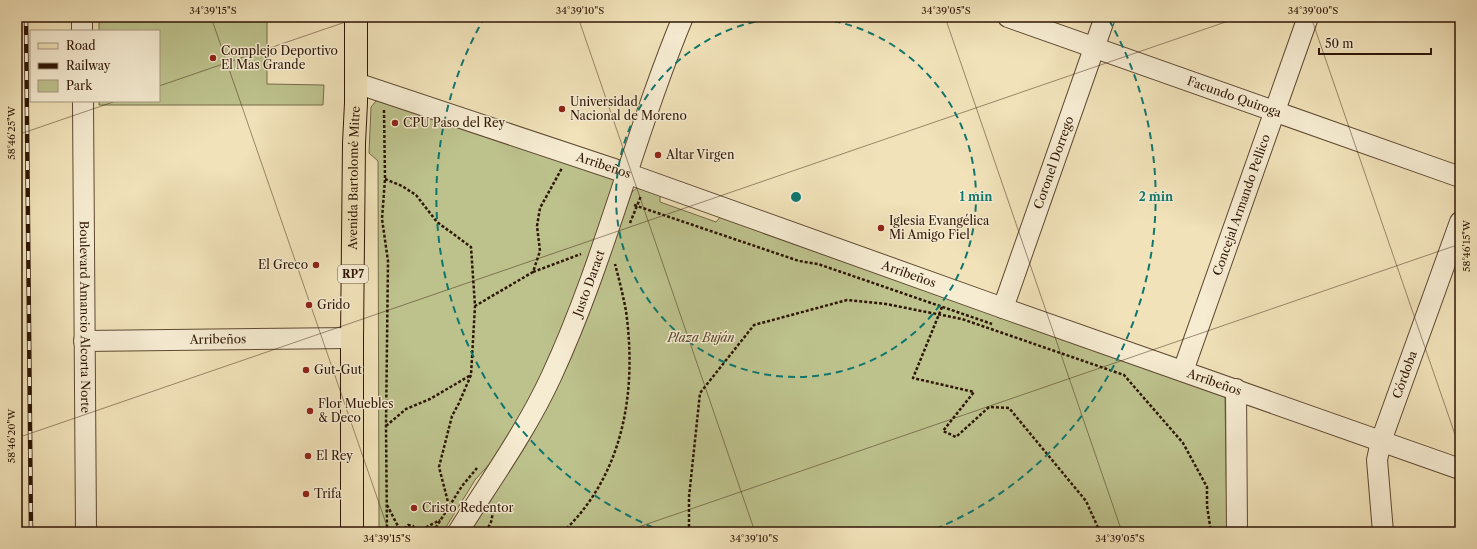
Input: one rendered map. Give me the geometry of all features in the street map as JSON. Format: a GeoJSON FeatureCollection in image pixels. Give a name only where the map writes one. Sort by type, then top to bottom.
{"type":"FeatureCollection","features":[{"type":"Feature","properties":{"kind":"main road","name":"Avenida Bartolomé Mitre"},"geometry":{"type":"LineString","coordinates":[[352,532],[352,338],[356,17]]}},
{"type":"Feature","properties":{"kind":"street"},"geometry":{"type":"LineString","coordinates":[[82,17],[82,30]]}},
{"type":"Feature","properties":{"kind":"street","name":"Justo Daract"},"geometry":{"type":"LineString","coordinates":[[458,532],[538,405],[566,342],[586,294],[595,248],[617,201],[670,49],[683,17]]}},
{"type":"Feature","properties":{"kind":"street","name":"Facundo Quiroga"},"geometry":{"type":"LineString","coordinates":[[1008,17],[1460,177]]}},
{"type":"Feature","properties":{"kind":"street","name":"Coronel Dorrego"},"geometry":{"type":"LineString","coordinates":[[999,316],[1105,17]]}},
{"type":"Feature","properties":{"kind":"street","name":"Concejal Armando Pellico"},"geometry":{"type":"LineString","coordinates":[[1183,371],[1308,17]]}},
{"type":"Feature","properties":{"kind":"street","name":"Arribeños"},"geometry":{"type":"LineString","coordinates":[[356,83],[626,173],[999,316],[1183,371],[1460,468]]}},
{"type":"Feature","properties":{"kind":"street","name":"Boulevard Amancio Alcorta Norte"},"geometry":{"type":"LineString","coordinates":[[83,102],[86,532]]}},
{"type":"Feature","properties":{"kind":"street","name":"Córdoba"},"geometry":{"type":"LineString","coordinates":[[1383,532],[1377,460],[1381,441],[1460,222]]}},
{"type":"Feature","properties":{"kind":"street","name":"Arribeños"},"geometry":{"type":"LineString","coordinates":[[84,341],[352,338]]}},
{"type":"Feature","properties":{"kind":"street"},"geometry":{"type":"LineString","coordinates":[[1236,389],[1237,532]]}},
{"type":"Feature","properties":{"kind":"path"},"geometry":{"type":"LineString","coordinates":[[387,532],[386,426],[388,261],[382,218],[385,179],[384,110],[391,112]]}},
{"type":"Feature","properties":{"kind":"path"},"geometry":{"type":"LineString","coordinates":[[533,272],[540,251],[537,226],[540,208],[564,166],[556,164]]}},
{"type":"Feature","properties":{"kind":"path"},"geometry":{"type":"LineString","coordinates":[[385,179],[402,186],[416,195],[437,222],[471,247],[475,306],[471,375],[452,416],[439,467],[449,506]]}},
{"type":"Feature","properties":{"kind":"path"},"geometry":{"type":"LineString","coordinates":[[617,201],[637,206],[799,261],[818,264],[942,307],[999,316]]}},
{"type":"Feature","properties":{"kind":"path"},"geometry":{"type":"LineString","coordinates":[[475,306],[533,272],[595,248],[615,264],[626,312],[629,350],[629,387],[624,423],[611,465],[591,499],[564,532]]}},
{"type":"Feature","properties":{"kind":"path"},"geometry":{"type":"LineString","coordinates":[[689,532],[689,497],[700,393],[754,324],[847,300],[886,304],[962,319],[1124,375],[1183,443],[1207,487],[1207,506],[1211,532]]}},
{"type":"Feature","properties":{"kind":"path"},"geometry":{"type":"LineString","coordinates":[[942,307],[913,378],[974,392],[943,431],[956,437],[988,407],[1009,408],[1086,501],[1100,532]]}},
{"type":"Feature","properties":{"kind":"path"},"geometry":{"type":"LineString","coordinates":[[386,426],[406,409],[430,399],[471,375]]}},
{"type":"Feature","properties":{"kind":"path"},"geometry":{"type":"LineString","coordinates":[[433,532],[462,486],[480,464]]}},
{"type":"Feature","properties":{"kind":"path"},"geometry":{"type":"LineString","coordinates":[[387,504],[401,532],[408,525],[413,526],[416,532],[440,520]]}},
{"type":"Feature","properties":{"kind":"green space","name":"Complejo Deportivo El Mas Grande"},"geometry":{"type":"Polygon","coordinates":[[[99,17],[267,17],[267,84],[324,85],[323,105],[99,105],[99,102],[160,102],[160,30],[99,30],[99,17]]]}},
{"type":"Feature","properties":{"kind":"green space"},"geometry":{"type":"Polygon","coordinates":[[[384,99],[616,180],[582,285],[543,377],[502,450],[475,480],[443,532],[377,532],[379,530],[378,161],[369,153],[371,107],[376,101],[384,99]]]}},
{"type":"Feature","properties":{"kind":"green space","name":"Plaza Buján"},"geometry":{"type":"Polygon","coordinates":[[[638,187],[660,193],[660,202],[716,222],[722,215],[905,283],[1225,397],[1227,532],[469,532],[504,480],[540,418],[583,323],[632,192],[638,187]]]}},
{"type":"Feature","properties":{"kind":"railway"},"geometry":{"type":"LineString","coordinates":[[26,17],[31,532]]}},
{"type":"Feature","properties":{"kind":"railway"},"geometry":{"type":"LineString","coordinates":[[17,278],[20,532]]}},
{"type":"Feature","properties":{"kind":"place","name":"Complejo Deportivo El Mas Grande"},"geometry":{"type":"Point","coordinates":[213,58]}},
{"type":"Feature","properties":{"kind":"place","name":"Universidad Nacional de Moreno"},"geometry":{"type":"Point","coordinates":[562,109]}},
{"type":"Feature","properties":{"kind":"place","name":"CPU Paso del Rey"},"geometry":{"type":"Point","coordinates":[395,123]}},
{"type":"Feature","properties":{"kind":"place","name":"Altar Virgen"},"geometry":{"type":"Point","coordinates":[658,155]}},
{"type":"Feature","properties":{"kind":"place","name":"Iglesia Evangélica Mi Amigo Fiel"},"geometry":{"type":"Point","coordinates":[881,228]}},
{"type":"Feature","properties":{"kind":"place","name":"El Greco"},"geometry":{"type":"Point","coordinates":[316,265]}},
{"type":"Feature","properties":{"kind":"place","name":"Grido"},"geometry":{"type":"Point","coordinates":[309,305]}},
{"type":"Feature","properties":{"kind":"place","name":"Gut-Gut"},"geometry":{"type":"Point","coordinates":[306,370]}},
{"type":"Feature","properties":{"kind":"place","name":"Flor Muebles & Deco"},"geometry":{"type":"Point","coordinates":[310,411]}},
{"type":"Feature","properties":{"kind":"place","name":"El Rey"},"geometry":{"type":"Point","coordinates":[308,456]}},
{"type":"Feature","properties":{"kind":"place","name":"Trifa"},"geometry":{"type":"Point","coordinates":[306,494]}},
{"type":"Feature","properties":{"kind":"place","name":"Cristo Redentor"},"geometry":{"type":"Point","coordinates":[414,508]}}]}
